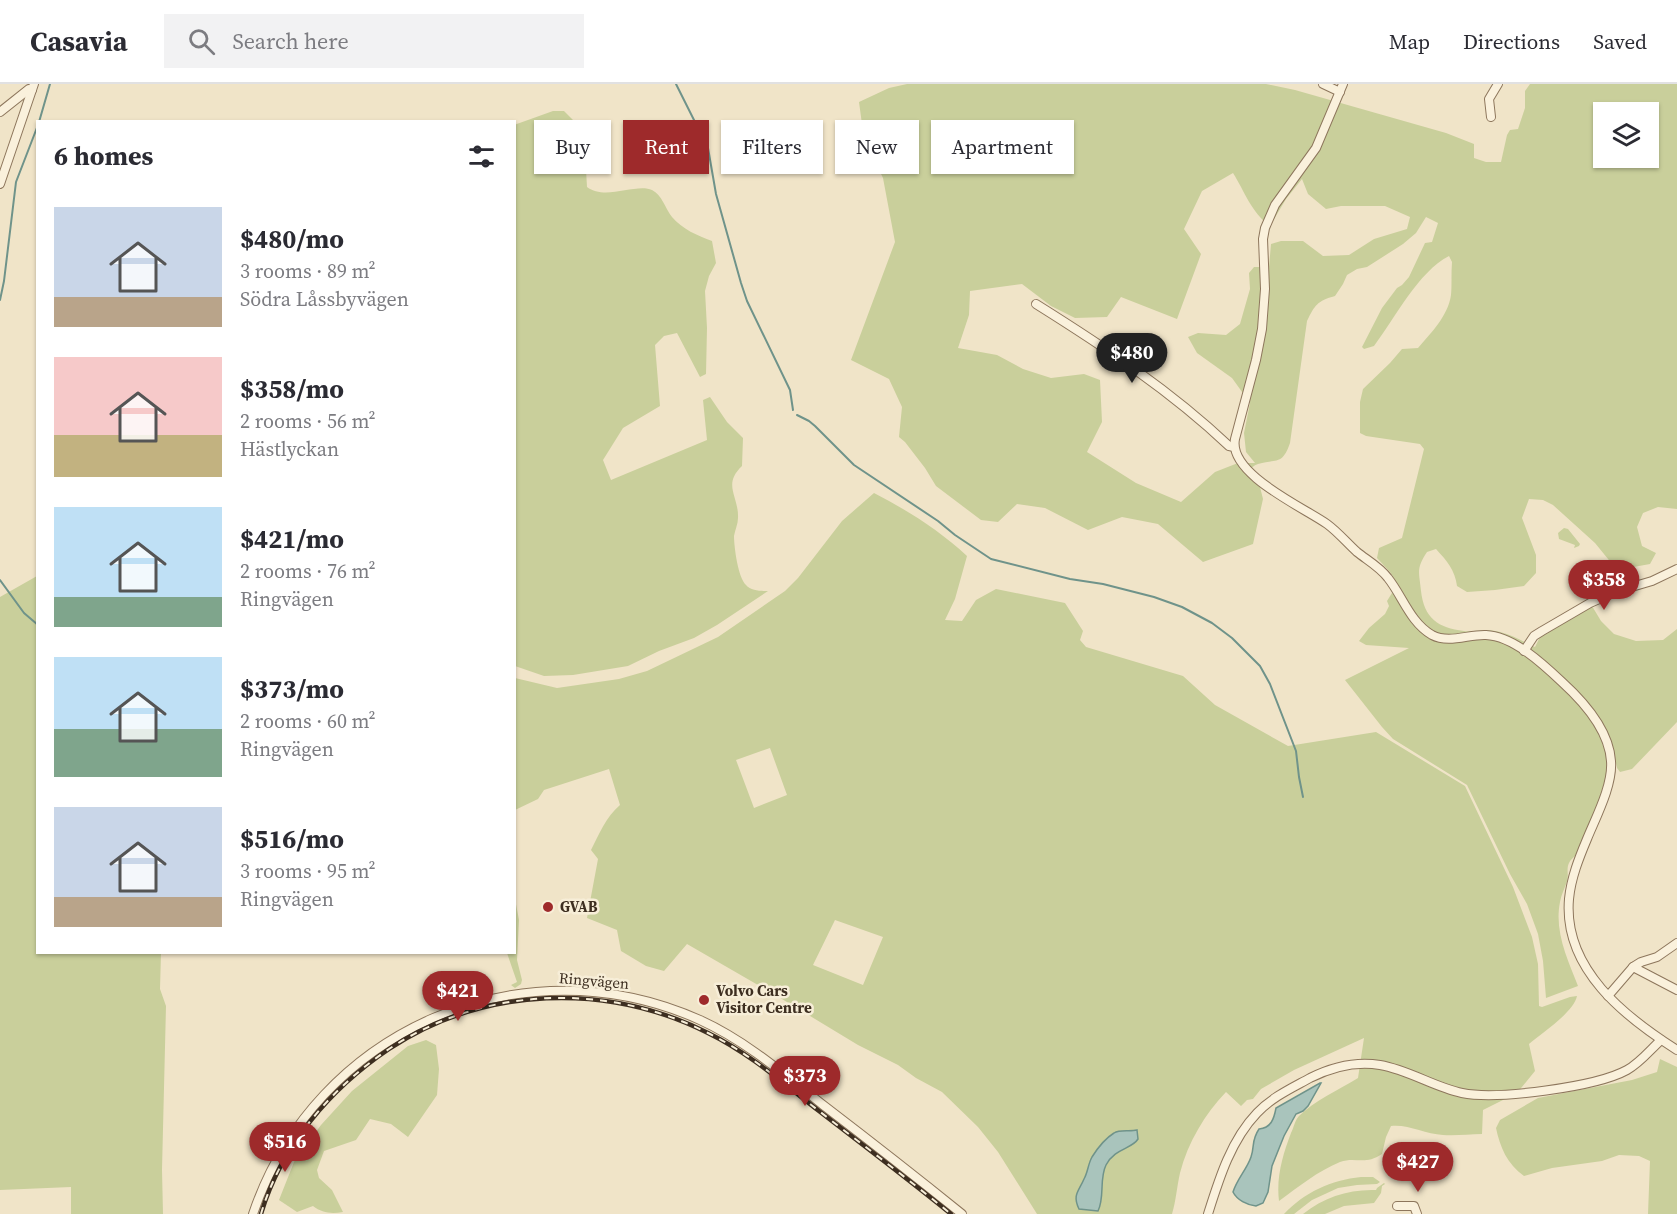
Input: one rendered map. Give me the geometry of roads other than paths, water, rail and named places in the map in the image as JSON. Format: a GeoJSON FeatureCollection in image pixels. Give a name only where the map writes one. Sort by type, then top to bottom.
{"type":"FeatureCollection","features":[{"type":"Feature","properties":{"kind":"street"},"geometry":{"type":"LineString","coordinates":[[1323,84],[1341,88],[1316,148],[1275,205],[1264,228],[1265,290],[1262,329],[1234,447],[1239,458],[1260,482],[1327,524],[1382,571],[1420,627],[1440,638],[1488,635],[1508,641],[1549,670],[1581,700],[1602,732],[1610,753],[1611,769],[1609,781],[1576,868],[1570,891],[1570,925],[1579,953],[1589,973],[1618,1008],[1677,1050]]}},
{"type":"Feature","properties":{"kind":"street"},"geometry":{"type":"LineString","coordinates":[[1491,117],[1489,99],[1498,84]]}},
{"type":"Feature","properties":{"kind":"street"},"geometry":{"type":"LineString","coordinates":[[0,112],[33,87]]}},
{"type":"Feature","properties":{"kind":"street"},"geometry":{"type":"LineString","coordinates":[[0,184],[33,87]]}},
{"type":"Feature","properties":{"kind":"street"},"geometry":{"type":"LineString","coordinates":[[1036,304],[1106,349],[1203,420],[1229,446],[1234,447]]}},
{"type":"Feature","properties":{"kind":"street"},"geometry":{"type":"LineString","coordinates":[[1524,651],[1534,636],[1590,603],[1618,591],[1652,581],[1677,569]]}},
{"type":"Feature","properties":{"kind":"street"},"geometry":{"type":"LineString","coordinates":[[1608,996],[1632,968],[1641,962],[1657,957],[1677,943]]}},
{"type":"Feature","properties":{"kind":"street"},"geometry":{"type":"LineString","coordinates":[[1632,968],[1677,990]]}},
{"type":"Feature","properties":{"kind":"street","name":"Ringvägen"},"geometry":{"type":"LineString","coordinates":[[253,1214],[277,1158],[296,1130],[330,1088],[366,1056],[401,1033],[438,1015],[508,995],[558,990],[604,993],[645,1000],[689,1016],[727,1034],[765,1059],[962,1214]]}},
{"type":"Feature","properties":{"kind":"street"},"geometry":{"type":"LineString","coordinates":[[1208,1214],[1229,1155],[1245,1126],[1273,1099],[1322,1072],[1355,1064],[1379,1065],[1463,1093],[1503,1095],[1604,1080],[1628,1070],[1661,1040]]}},
{"type":"Feature","properties":{"kind":"street"},"geometry":{"type":"LineString","coordinates":[[1397,1206],[1414,1206],[1417,1214]]}},
{"type":"Feature","properties":{"kind":"water"},"geometry":{"type":"Polygon","coordinates":[[[1320,1083],[1308,1106],[1296,1114],[1284,1136],[1272,1166],[1268,1192],[1263,1203],[1256,1206],[1240,1200],[1233,1192],[1249,1161],[1259,1129],[1271,1122],[1276,1108],[1320,1083]]]}},
{"type":"Feature","properties":{"kind":"water"},"geometry":{"type":"Polygon","coordinates":[[[1137,1130],[1138,1139],[1114,1155],[1106,1165],[1098,1211],[1079,1209],[1076,1200],[1077,1193],[1096,1151],[1114,1133],[1137,1130]]]}},
{"type":"Feature","properties":{"kind":"waterway"},"geometry":{"type":"LineString","coordinates":[[40,120],[50,84]]}},
{"type":"Feature","properties":{"kind":"waterway"},"geometry":{"type":"LineString","coordinates":[[676,84],[708,148],[716,194],[741,283],[747,301],[790,390],[793,410]]}},
{"type":"Feature","properties":{"kind":"waterway"},"geometry":{"type":"LineString","coordinates":[[0,300],[16,182],[36,130]]}},
{"type":"Feature","properties":{"kind":"waterway"},"geometry":{"type":"LineString","coordinates":[[797,415],[815,426],[854,465],[991,559],[1154,597],[1182,607],[1212,623],[1232,638],[1260,666],[1270,684],[1296,751],[1303,797]]}},
{"type":"Feature","properties":{"kind":"waterway"},"geometry":{"type":"LineString","coordinates":[[0,580],[24,613],[36,623]]}},
{"type":"Feature","properties":{"kind":"railway"},"geometry":{"type":"LineString","coordinates":[[261,1214],[281,1165],[295,1142],[328,1100],[368,1064],[426,1028],[465,1013],[505,1003],[546,998],[588,999],[629,1005],[669,1016],[708,1033],[765,1069],[951,1214]]}},
{"type":"Feature","properties":{"kind":"place","name":"GVAB"},"geometry":{"type":"Point","coordinates":[548,907]}},
{"type":"Feature","properties":{"kind":"place","name":"Volvo Cars Visitor Centre"},"geometry":{"type":"Point","coordinates":[704,1000]}}]}
